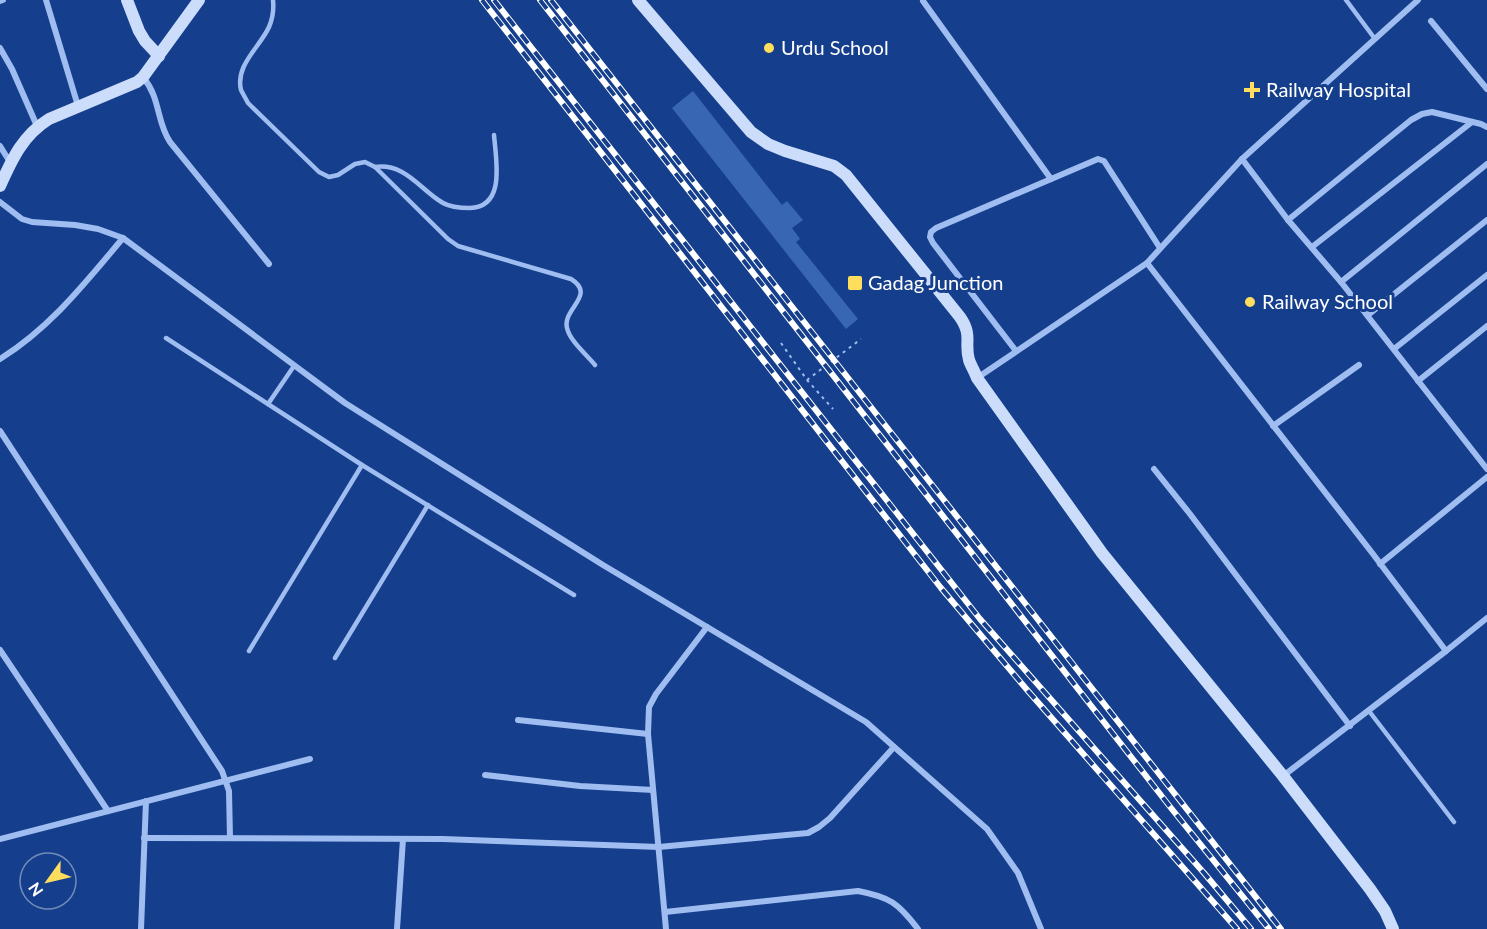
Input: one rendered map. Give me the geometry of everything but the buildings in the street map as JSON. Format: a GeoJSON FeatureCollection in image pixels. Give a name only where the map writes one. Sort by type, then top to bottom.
{"type":"FeatureCollection","features":[{"type":"Feature","properties":{"kind":"street"},"geometry":{"type":"LineString","coordinates":[[46,0],[78,106]]}},
{"type":"Feature","properties":{"kind":"street"},"geometry":{"type":"LineString","coordinates":[[127,0],[139,31],[159,56]]}},
{"type":"Feature","properties":{"kind":"street"},"geometry":{"type":"LineString","coordinates":[[0,186],[11,162],[28,135],[37,126],[137,82],[159,56],[199,0]]}},
{"type":"Feature","properties":{"kind":"street"},"geometry":{"type":"LineString","coordinates":[[638,0],[751,132],[785,152],[834,166],[846,175],[966,325],[969,359],[977,378],[1102,553],[1283,776],[1370,889],[1385,911],[1392,929]]}},
{"type":"Feature","properties":{"kind":"street"},"geometry":{"type":"LineString","coordinates":[[977,378],[1147,263],[1242,159],[1418,0]]}},
{"type":"Feature","properties":{"kind":"street"},"geometry":{"type":"LineString","coordinates":[[923,1],[1051,179]]}},
{"type":"Feature","properties":{"kind":"street"},"geometry":{"type":"LineString","coordinates":[[1431,21],[1487,89]]}},
{"type":"Feature","properties":{"kind":"street"},"geometry":{"type":"LineString","coordinates":[[0,48],[12,69],[37,126]]}},
{"type":"Feature","properties":{"kind":"street"},"geometry":{"type":"LineString","coordinates":[[143,77],[154,94],[167,136],[269,264]]}},
{"type":"Feature","properties":{"kind":"street"},"geometry":{"type":"LineString","coordinates":[[1288,220],[1411,120],[1422,114],[1432,112],[1481,124],[1487,128]]}},
{"type":"Feature","properties":{"kind":"street"},"geometry":{"type":"LineString","coordinates":[[1312,247],[1472,122]]}},
{"type":"Feature","properties":{"kind":"street"},"geometry":{"type":"LineString","coordinates":[[0,146],[11,162]]}},
{"type":"Feature","properties":{"kind":"street"},"geometry":{"type":"LineString","coordinates":[[1016,351],[930,237],[931,232],[936,228],[1098,159],[1104,162],[1160,248]]}},
{"type":"Feature","properties":{"kind":"street"},"geometry":{"type":"LineString","coordinates":[[1242,159],[1288,220],[1368,315],[1487,469]]}},
{"type":"Feature","properties":{"kind":"street"},"geometry":{"type":"LineString","coordinates":[[1341,282],[1487,164]]}},
{"type":"Feature","properties":{"kind":"street"},"geometry":{"type":"LineString","coordinates":[[0,202],[22,219],[32,222],[98,229],[123,238],[354,409],[603,565],[866,722],[987,829],[1018,873],[1041,929]]}},
{"type":"Feature","properties":{"kind":"street"},"geometry":{"type":"LineString","coordinates":[[1368,315],[1487,220]]}},
{"type":"Feature","properties":{"kind":"street"},"geometry":{"type":"LineString","coordinates":[[0,359],[37,332],[68,303],[123,238]]}},
{"type":"Feature","properties":{"kind":"street"},"geometry":{"type":"LineString","coordinates":[[1147,263],[1446,651]]}},
{"type":"Feature","properties":{"kind":"street"},"geometry":{"type":"LineString","coordinates":[[1394,349],[1487,275]]}},
{"type":"Feature","properties":{"kind":"street"},"geometry":{"type":"LineString","coordinates":[[1418,381],[1487,326]]}},
{"type":"Feature","properties":{"kind":"street"},"geometry":{"type":"LineString","coordinates":[[1273,426],[1359,365]]}},
{"type":"Feature","properties":{"kind":"street"},"geometry":{"type":"LineString","coordinates":[[0,431],[226,781],[230,791],[230,837]]}},
{"type":"Feature","properties":{"kind":"street"},"geometry":{"type":"LineString","coordinates":[[1154,469],[1350,726]]}},
{"type":"Feature","properties":{"kind":"street"},"geometry":{"type":"LineString","coordinates":[[1380,564],[1487,477]]}},
{"type":"Feature","properties":{"kind":"street"},"geometry":{"type":"LineString","coordinates":[[1283,776],[1487,618]]}},
{"type":"Feature","properties":{"kind":"street"},"geometry":{"type":"LineString","coordinates":[[666,929],[648,734],[649,707],[656,694],[707,627]]}},
{"type":"Feature","properties":{"kind":"street"},"geometry":{"type":"LineString","coordinates":[[0,650],[108,811]]}},
{"type":"Feature","properties":{"kind":"street"},"geometry":{"type":"LineString","coordinates":[[0,668],[8,662]]}},
{"type":"Feature","properties":{"kind":"street"},"geometry":{"type":"LineString","coordinates":[[518,720],[648,734]]}},
{"type":"Feature","properties":{"kind":"street"},"geometry":{"type":"LineString","coordinates":[[144,838],[443,839],[659,847],[808,832],[830,818],[894,747]]}},
{"type":"Feature","properties":{"kind":"street"},"geometry":{"type":"LineString","coordinates":[[0,839],[310,759]]}},
{"type":"Feature","properties":{"kind":"street"},"geometry":{"type":"LineString","coordinates":[[485,775],[580,786],[653,790]]}},
{"type":"Feature","properties":{"kind":"street"},"geometry":{"type":"LineString","coordinates":[[141,929],[146,801]]}},
{"type":"Feature","properties":{"kind":"street"},"geometry":{"type":"LineString","coordinates":[[397,929],[403,839]]}},
{"type":"Feature","properties":{"kind":"street"},"geometry":{"type":"LineString","coordinates":[[665,912],[858,891],[879,895],[894,903],[918,929]]}},
{"type":"Feature","properties":{"kind":"lane"},"geometry":{"type":"LineString","coordinates":[[273,0],[274,12],[269,28],[247,61],[241,75],[241,90],[248,103],[319,172],[328,177],[338,175],[355,164],[365,162],[375,167],[458,246],[571,279],[577,283],[581,290],[580,297],[566,320],[567,329],[595,365]]}},
{"type":"Feature","properties":{"kind":"lane"},"geometry":{"type":"LineString","coordinates":[[1346,0],[1375,39]]}},
{"type":"Feature","properties":{"kind":"lane"},"geometry":{"type":"LineString","coordinates":[[375,167],[386,166],[398,170],[444,204],[477,208],[488,201],[494,194],[496,186],[494,135]]}},
{"type":"Feature","properties":{"kind":"lane"},"geometry":{"type":"LineString","coordinates":[[166,338],[362,465],[574,594]]}},
{"type":"Feature","properties":{"kind":"lane"},"geometry":{"type":"LineString","coordinates":[[268,404],[294,366]]}},
{"type":"Feature","properties":{"kind":"lane"},"geometry":{"type":"LineString","coordinates":[[249,651],[362,465]]}},
{"type":"Feature","properties":{"kind":"lane"},"geometry":{"type":"LineString","coordinates":[[335,658],[428,505]]}},
{"type":"Feature","properties":{"kind":"lane"},"geometry":{"type":"LineString","coordinates":[[1369,711],[1454,822]]}},
{"type":"Feature","properties":{"kind":"path"},"geometry":{"type":"LineString","coordinates":[[807,380],[861,339]]}},
{"type":"Feature","properties":{"kind":"path"},"geometry":{"type":"LineString","coordinates":[[781,343],[807,380],[833,409]]}},
{"type":"Feature","properties":{"kind":"railway"},"geometry":{"type":"LineString","coordinates":[[482,0],[941,588],[1028,691],[1237,929]]}},
{"type":"Feature","properties":{"kind":"railway"},"geometry":{"type":"LineString","coordinates":[[494,0],[980,619],[1251,929]]}},
{"type":"Feature","properties":{"kind":"railway"},"geometry":{"type":"LineString","coordinates":[[540,0],[1171,808],[1269,929]]}},
{"type":"Feature","properties":{"kind":"railway"},"geometry":{"type":"LineString","coordinates":[[551,0],[1281,929]]}},
{"type":"Feature","properties":{"kind":"place","name":"Urdu School"},"geometry":{"type":"Point","coordinates":[769,48]}},
{"type":"Feature","properties":{"kind":"place","name":"Railway Hospital"},"geometry":{"type":"Point","coordinates":[1252,90]}},
{"type":"Feature","properties":{"kind":"place","name":"Gadag Junction"},"geometry":{"type":"Point","coordinates":[855,283]}},
{"type":"Feature","properties":{"kind":"place","name":"Railway School"},"geometry":{"type":"Point","coordinates":[1250,302]}}]}
